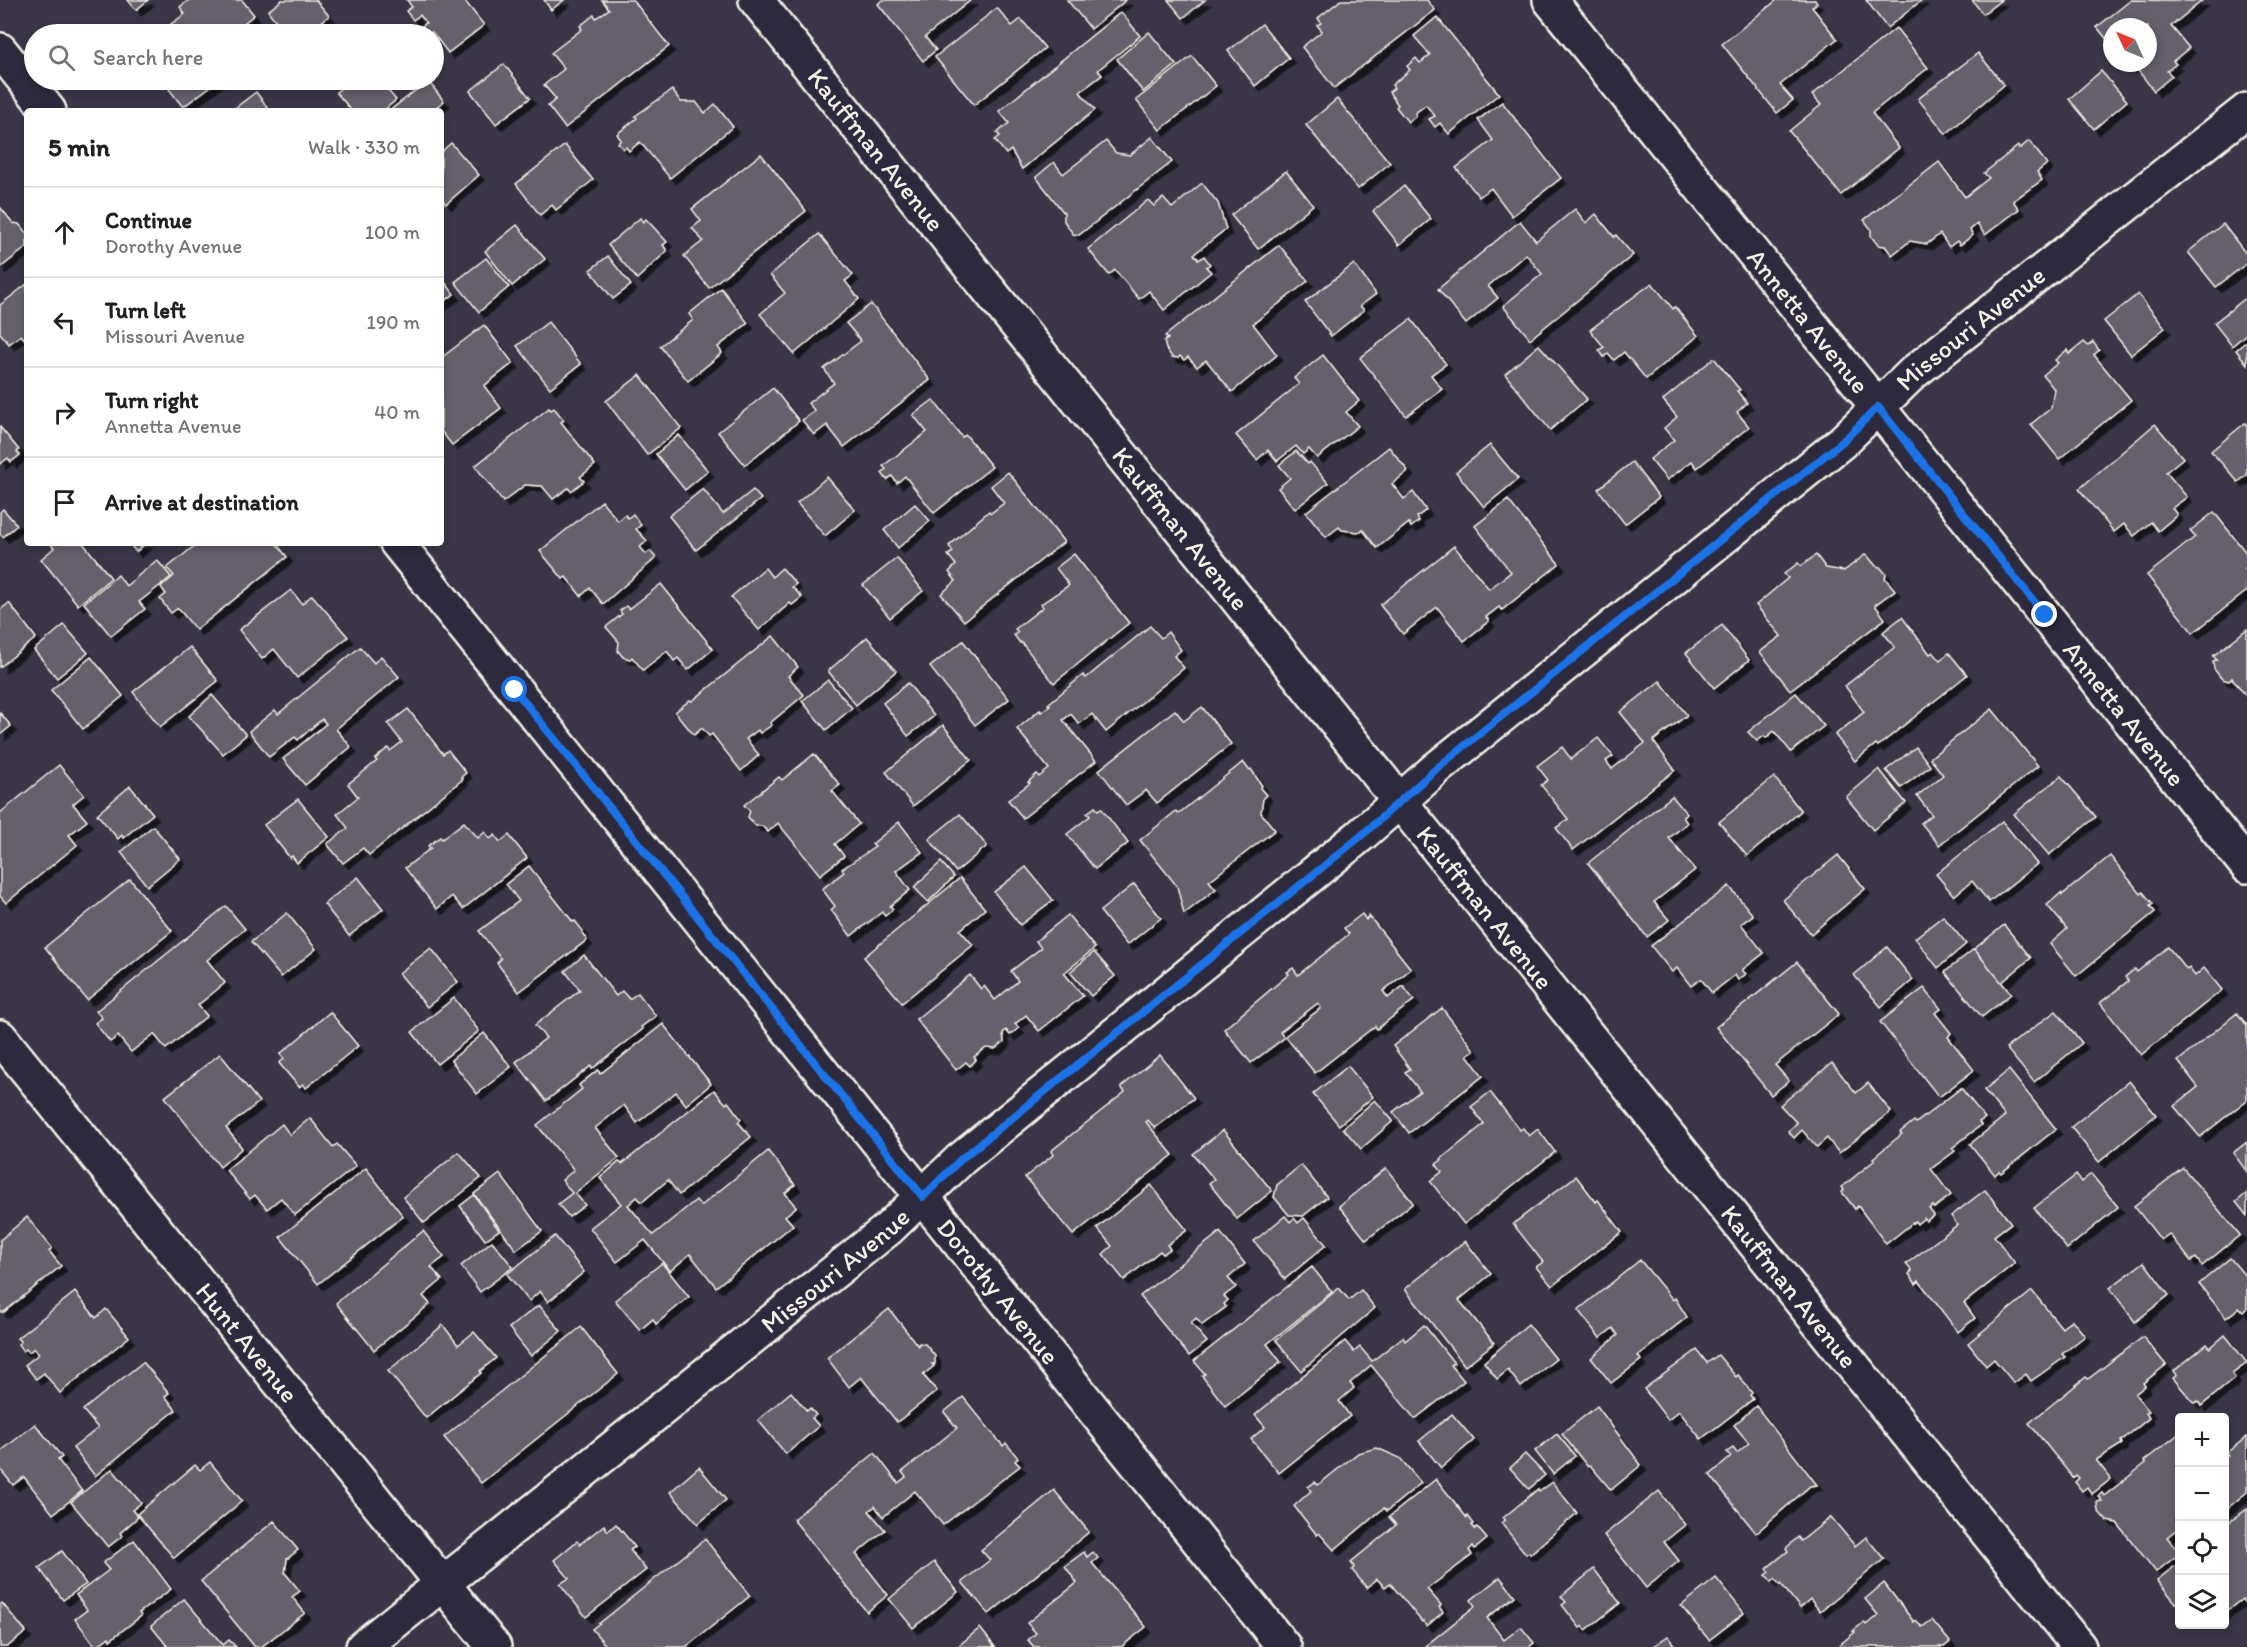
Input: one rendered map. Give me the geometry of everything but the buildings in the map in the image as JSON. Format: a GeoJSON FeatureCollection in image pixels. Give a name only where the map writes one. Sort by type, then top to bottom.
{"type":"FeatureCollection","features":[{"type":"Feature","properties":{"kind":"street","name":"Kauffman Avenue"},"geometry":{"type":"LineString","coordinates":[[756,0],[2079,1647]]}},
{"type":"Feature","properties":{"kind":"street","name":"Annetta Avenue"},"geometry":{"type":"LineString","coordinates":[[1550,0],[2247,866]]}},
{"type":"Feature","properties":{"kind":"street"},"geometry":{"type":"LineString","coordinates":[[0,50],[24,80]]}},
{"type":"Feature","properties":{"kind":"street"},"geometry":{"type":"LineString","coordinates":[[32,90],[47,108]]}},
{"type":"Feature","properties":{"kind":"street","name":"Missouri Avenue"},"geometry":{"type":"LineString","coordinates":[[363,1647],[888,1229],[961,1159],[1361,836],[1437,768],[1842,442],[1914,372],[2247,110]]}},
{"type":"Feature","properties":{"kind":"street","name":"Dorothy Avenue"},"geometry":{"type":"LineString","coordinates":[[399,546],[1284,1647]]}},
{"type":"Feature","properties":{"kind":"street","name":"Hunt Avenue"},"geometry":{"type":"LineString","coordinates":[[0,1037],[494,1647]]}},
{"type":"Feature","properties":{"kind":"route"},"geometry":{"type":"LineString","coordinates":[[515,690],[923,1197],[961,1159],[1361,836],[1437,768],[1842,442],[1878,407],[2045,615]]}}]}
